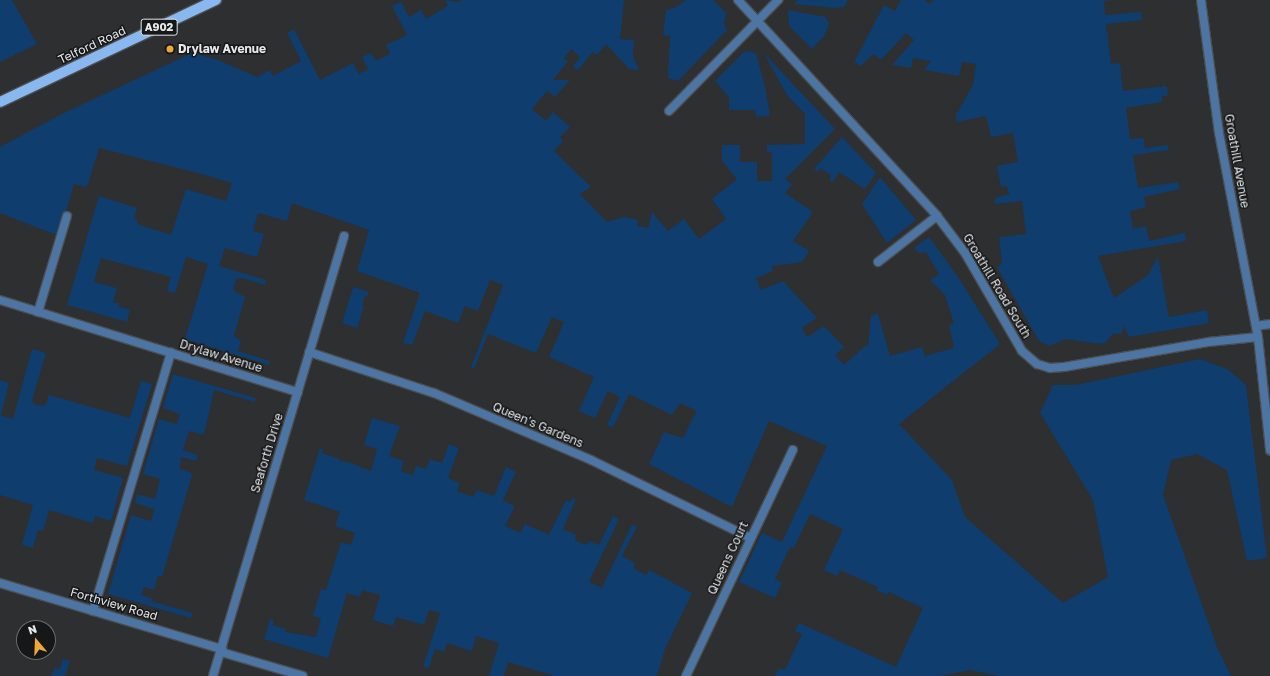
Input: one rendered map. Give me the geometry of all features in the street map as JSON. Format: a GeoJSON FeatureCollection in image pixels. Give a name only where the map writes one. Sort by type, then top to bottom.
{"type":"FeatureCollection","features":[{"type":"Feature","properties":{"kind":"main road","name":"Telford Road"},"geometry":{"type":"LineString","coordinates":[[0,102],[216,0]]}},
{"type":"Feature","properties":{"kind":"street","name":"Groathill Road South"},"geometry":{"type":"LineString","coordinates":[[738,0],[937,216],[965,253],[1022,351],[1037,364],[1050,368],[1064,368],[1208,342],[1258,337]]}},
{"type":"Feature","properties":{"kind":"street"},"geometry":{"type":"LineString","coordinates":[[669,111],[756,20],[778,0]]}},
{"type":"Feature","properties":{"kind":"street","name":"Groathill Avenue"},"geometry":{"type":"LineString","coordinates":[[1201,0],[1219,133],[1258,337],[1270,450]]}},
{"type":"Feature","properties":{"kind":"street"},"geometry":{"type":"LineString","coordinates":[[38,312],[67,216]]}},
{"type":"Feature","properties":{"kind":"street"},"geometry":{"type":"LineString","coordinates":[[878,262],[937,216]]}},
{"type":"Feature","properties":{"kind":"street","name":"Seaforth Drive"},"geometry":{"type":"LineString","coordinates":[[213,676],[344,236]]}},
{"type":"Feature","properties":{"kind":"street","name":"Drylaw Avenue"},"geometry":{"type":"LineString","coordinates":[[0,300],[298,392]]}},
{"type":"Feature","properties":{"kind":"street"},"geometry":{"type":"LineString","coordinates":[[1256,326],[1270,324]]}},
{"type":"Feature","properties":{"kind":"street","name":"Queen's Gardens"},"geometry":{"type":"LineString","coordinates":[[309,352],[434,393],[591,460],[751,538]]}},
{"type":"Feature","properties":{"kind":"street"},"geometry":{"type":"LineString","coordinates":[[93,611],[171,353]]}},
{"type":"Feature","properties":{"kind":"street","name":"Queens Court"},"geometry":{"type":"LineString","coordinates":[[686,676],[793,450]]}},
{"type":"Feature","properties":{"kind":"street","name":"Forthview Road"},"geometry":{"type":"LineString","coordinates":[[0,583],[303,676]]}},
{"type":"Feature","properties":{"kind":"shaded area"},"geometry":{"type":"Polygon","coordinates":[[[0,0],[12,0],[37,44],[0,62],[0,0]]]}},
{"type":"Feature","properties":{"kind":"shaded area"},"geometry":{"type":"Polygon","coordinates":[[[445,0],[458,2],[462,0],[624,0],[620,39],[634,40],[633,56],[639,70],[629,69],[606,44],[597,55],[593,52],[578,70],[573,66],[580,57],[571,49],[564,58],[568,61],[553,80],[570,80],[555,97],[547,91],[532,109],[546,121],[553,112],[570,127],[560,137],[563,141],[554,151],[591,187],[580,194],[607,222],[624,217],[638,220],[637,226],[648,228],[652,212],[668,231],[684,219],[699,239],[726,219],[712,199],[737,179],[722,161],[722,145],[740,145],[740,162],[757,162],[757,181],[772,181],[772,152],[767,152],[767,145],[805,144],[805,114],[787,95],[763,52],[835,129],[785,179],[792,184],[785,193],[813,212],[793,241],[809,251],[802,262],[772,266],[773,271],[756,278],[761,290],[783,281],[817,318],[802,328],[807,337],[824,326],[844,347],[835,355],[844,365],[866,345],[868,347],[871,316],[878,314],[890,356],[922,347],[925,356],[954,348],[949,325],[954,324],[945,295],[930,280],[939,274],[926,252],[919,253],[914,248],[929,237],[960,280],[1000,344],[899,424],[952,480],[965,517],[1063,603],[1108,577],[1093,500],[1040,413],[1053,385],[1076,385],[1200,359],[1227,369],[1246,385],[1267,558],[1247,561],[1227,470],[1197,454],[1171,460],[1163,495],[1217,647],[1231,676],[1000,676],[970,670],[940,676],[775,676],[779,668],[785,670],[802,634],[795,631],[799,623],[896,667],[923,608],[889,592],[887,595],[876,590],[878,587],[840,570],[837,576],[824,570],[843,529],[810,514],[794,548],[790,547],[775,579],[782,583],[775,598],[739,582],[762,533],[782,542],[827,446],[769,421],[732,507],[649,464],[665,430],[666,433],[683,438],[696,412],[695,410],[680,403],[672,415],[629,394],[613,427],[607,425],[620,397],[608,391],[595,418],[579,411],[594,377],[549,357],[564,322],[552,317],[536,353],[488,334],[474,369],[471,367],[503,285],[490,280],[478,311],[465,306],[458,323],[425,311],[412,345],[403,343],[420,293],[357,271],[369,230],[292,203],[287,221],[258,213],[253,231],[264,234],[257,257],[225,248],[219,266],[266,280],[265,285],[242,278],[236,279],[233,290],[245,297],[234,336],[241,341],[238,351],[270,361],[269,365],[185,339],[208,264],[186,257],[175,293],[167,291],[171,277],[101,258],[94,282],[117,288],[113,302],[119,303],[119,307],[130,310],[127,322],[67,305],[99,196],[137,208],[134,219],[138,220],[137,224],[171,235],[186,189],[226,201],[232,183],[198,173],[99,148],[87,187],[74,184],[59,236],[0,213],[0,147],[66,112],[192,53],[218,60],[257,77],[270,70],[273,76],[301,61],[287,33],[294,29],[320,80],[353,63],[359,74],[368,69],[362,57],[371,53],[376,61],[390,54],[386,45],[407,35],[392,6],[401,2],[409,17],[421,10],[426,19],[448,6],[445,0]]]}},
{"type":"Feature","properties":{"kind":"shaded area"},"geometry":{"type":"Polygon","coordinates":[[[686,0],[713,0],[726,13],[724,24],[727,30],[678,81],[668,78],[670,36],[663,35],[666,10],[674,8],[686,0]]]}},
{"type":"Feature","properties":{"kind":"shaded area"},"geometry":{"type":"Polygon","coordinates":[[[798,0],[848,0],[844,7],[836,8],[794,4],[798,0]]]}},
{"type":"Feature","properties":{"kind":"shaded area"},"geometry":{"type":"Polygon","coordinates":[[[901,0],[924,0],[930,4],[933,0],[1113,0],[1104,1],[1105,15],[1141,12],[1142,20],[1106,24],[1111,64],[1120,63],[1123,91],[1167,86],[1168,96],[1162,96],[1162,102],[1126,108],[1130,139],[1144,138],[1145,148],[1168,145],[1169,150],[1133,155],[1138,188],[1178,182],[1180,189],[1144,197],[1146,207],[1130,211],[1133,229],[1146,226],[1149,241],[1185,233],[1186,241],[1098,256],[1114,298],[1147,276],[1158,257],[1169,317],[1207,310],[1209,323],[1129,337],[1124,326],[1122,333],[1113,334],[1105,343],[1100,344],[1066,339],[1049,346],[1039,341],[997,267],[1002,264],[999,237],[1026,234],[1022,201],[995,204],[995,198],[1009,194],[1007,186],[1001,187],[997,166],[1018,162],[1013,133],[991,137],[986,116],[957,122],[956,115],[973,85],[976,64],[962,62],[959,76],[924,70],[931,61],[913,58],[911,68],[892,65],[914,40],[906,33],[881,60],[873,54],[861,66],[854,62],[884,5],[895,11],[901,0]]]}},
{"type":"Feature","properties":{"kind":"shaded area"},"geometry":{"type":"Polygon","coordinates":[[[788,10],[826,17],[829,24],[825,35],[812,49],[789,26],[788,10]]]}},
{"type":"Feature","properties":{"kind":"shaded area"},"geometry":{"type":"Polygon","coordinates":[[[745,51],[756,53],[765,86],[770,116],[756,117],[755,110],[729,110],[729,97],[715,81],[745,51]]]}},
{"type":"Feature","properties":{"kind":"shaded area"},"geometry":{"type":"Polygon","coordinates":[[[842,137],[876,173],[865,189],[839,172],[833,182],[829,180],[831,175],[820,168],[818,172],[814,169],[842,137]]]}},
{"type":"Feature","properties":{"kind":"shaded area"},"geometry":{"type":"Polygon","coordinates":[[[880,177],[916,220],[887,243],[862,204],[880,177]]]}},
{"type":"Feature","properties":{"kind":"shaded area"},"geometry":{"type":"Polygon","coordinates":[[[353,287],[369,292],[367,297],[365,296],[362,305],[364,306],[357,328],[342,323],[353,287]]]}},
{"type":"Feature","properties":{"kind":"shaded area"},"geometry":{"type":"Polygon","coordinates":[[[32,349],[46,353],[32,400],[34,404],[42,406],[46,404],[49,395],[130,418],[141,381],[152,384],[127,466],[97,458],[94,470],[123,478],[111,521],[95,516],[93,523],[49,510],[43,531],[38,530],[33,548],[22,545],[33,505],[0,495],[0,380],[9,383],[1,415],[13,419],[32,349]]]}},
{"type":"Feature","properties":{"kind":"shaded area"},"geometry":{"type":"Polygon","coordinates":[[[173,374],[256,398],[255,402],[214,390],[204,435],[189,431],[183,450],[198,455],[196,461],[181,457],[180,469],[192,473],[192,475],[162,577],[158,576],[154,590],[144,587],[141,595],[152,598],[151,601],[192,613],[191,618],[108,594],[131,515],[151,521],[154,509],[135,503],[137,494],[155,499],[160,479],[143,474],[159,419],[177,424],[180,414],[163,408],[173,374]]]}},
{"type":"Feature","properties":{"kind":"shaded area"},"geometry":{"type":"Polygon","coordinates":[[[372,418],[400,426],[389,456],[404,461],[401,471],[413,475],[416,466],[426,469],[430,459],[442,463],[449,444],[459,448],[448,478],[460,483],[457,491],[473,497],[477,490],[494,496],[506,467],[516,472],[503,500],[515,506],[505,526],[520,533],[525,524],[549,535],[566,500],[570,502],[572,498],[576,499],[563,529],[576,535],[575,540],[586,545],[589,541],[599,545],[613,516],[619,519],[589,582],[602,588],[632,524],[637,527],[622,556],[635,563],[633,568],[646,575],[649,570],[692,593],[665,649],[657,676],[555,676],[508,662],[504,676],[489,676],[499,643],[476,636],[472,651],[447,643],[444,652],[435,649],[429,668],[423,667],[440,613],[429,610],[424,625],[396,617],[393,626],[373,620],[380,595],[362,590],[360,597],[347,593],[328,658],[264,639],[270,619],[274,620],[272,625],[286,629],[285,632],[316,637],[321,618],[313,616],[321,589],[326,590],[341,542],[351,545],[355,533],[335,526],[340,512],[304,500],[320,448],[323,449],[322,453],[340,459],[339,461],[348,462],[371,471],[377,449],[364,445],[372,418]]]}},
{"type":"Feature","properties":{"kind":"shaded area"},"geometry":{"type":"Polygon","coordinates":[[[63,659],[70,661],[65,676],[52,676],[55,668],[60,669],[63,659]]]}},
{"type":"Feature","properties":{"kind":"place","name":"Drylaw Avenue"},"geometry":{"type":"Point","coordinates":[170,49]}}]}
